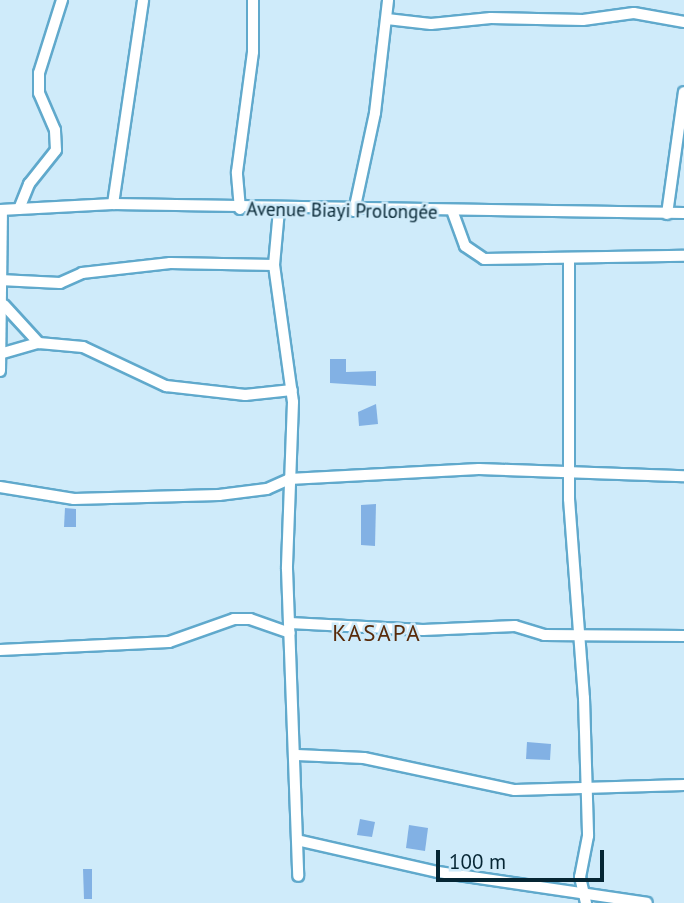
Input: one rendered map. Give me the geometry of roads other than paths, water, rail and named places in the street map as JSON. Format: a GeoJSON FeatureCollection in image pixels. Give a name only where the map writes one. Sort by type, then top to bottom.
{"type":"FeatureCollection","features":[{"type":"Feature","properties":{"kind":"street"},"geometry":{"type":"LineString","coordinates":[[113,204],[143,0]]}},
{"type":"Feature","properties":{"kind":"street"},"geometry":{"type":"LineString","coordinates":[[240,209],[237,172],[253,52],[253,0]]}},
{"type":"Feature","properties":{"kind":"street"},"geometry":{"type":"LineString","coordinates":[[354,211],[388,0]]}},
{"type":"Feature","properties":{"kind":"street"},"geometry":{"type":"LineString","coordinates":[[19,209],[29,184],[56,150],[55,130],[39,93],[39,72],[58,3]]}},
{"type":"Feature","properties":{"kind":"street"},"geometry":{"type":"LineString","coordinates":[[387,19],[431,24],[491,18],[583,20],[634,13],[684,22]]}},
{"type":"Feature","properties":{"kind":"street"},"geometry":{"type":"LineString","coordinates":[[667,214],[684,92]]}},
{"type":"Feature","properties":{"kind":"street","name":"Avenue Biayi Prolongée"},"geometry":{"type":"LineString","coordinates":[[1,210],[113,204],[453,213],[684,213]]}},
{"type":"Feature","properties":{"kind":"street"},"geometry":{"type":"LineString","coordinates":[[0,371],[4,305],[0,280],[1,210]]}},
{"type":"Feature","properties":{"kind":"street"},"geometry":{"type":"LineString","coordinates":[[279,210],[274,265],[292,390],[289,479],[290,628],[301,841],[298,876]]}},
{"type":"Feature","properties":{"kind":"street"},"geometry":{"type":"LineString","coordinates":[[453,213],[475,256],[684,256]]}},
{"type":"Feature","properties":{"kind":"street"},"geometry":{"type":"LineString","coordinates":[[569,258],[571,468],[588,836],[580,877],[586,898]]}},
{"type":"Feature","properties":{"kind":"street"},"geometry":{"type":"LineString","coordinates":[[0,280],[60,284],[82,273],[170,263],[274,265]]}},
{"type":"Feature","properties":{"kind":"street"},"geometry":{"type":"LineString","coordinates":[[4,305],[39,343]]}},
{"type":"Feature","properties":{"kind":"street"},"geometry":{"type":"LineString","coordinates":[[3,353],[39,343],[94,350],[151,383],[201,393],[292,390]]}},
{"type":"Feature","properties":{"kind":"street"},"geometry":{"type":"LineString","coordinates":[[0,487],[74,499],[219,495],[267,489],[289,479],[571,468],[631,477],[684,476]]}},
{"type":"Feature","properties":{"kind":"street"},"geometry":{"type":"LineString","coordinates":[[0,650],[159,644],[234,619],[250,619],[290,628],[423,630],[515,626],[544,635],[684,636]]}},
{"type":"Feature","properties":{"kind":"street"},"geometry":{"type":"LineString","coordinates":[[297,755],[364,758],[515,790],[584,785],[684,785]]}},
{"type":"Feature","properties":{"kind":"street"},"geometry":{"type":"LineString","coordinates":[[301,841],[438,872],[586,898],[647,903]]}},
{"type":"Feature","properties":{"kind":"district","name":"KASAPA"},"geometry":{"type":"Point","coordinates":[377,633]}}]}
